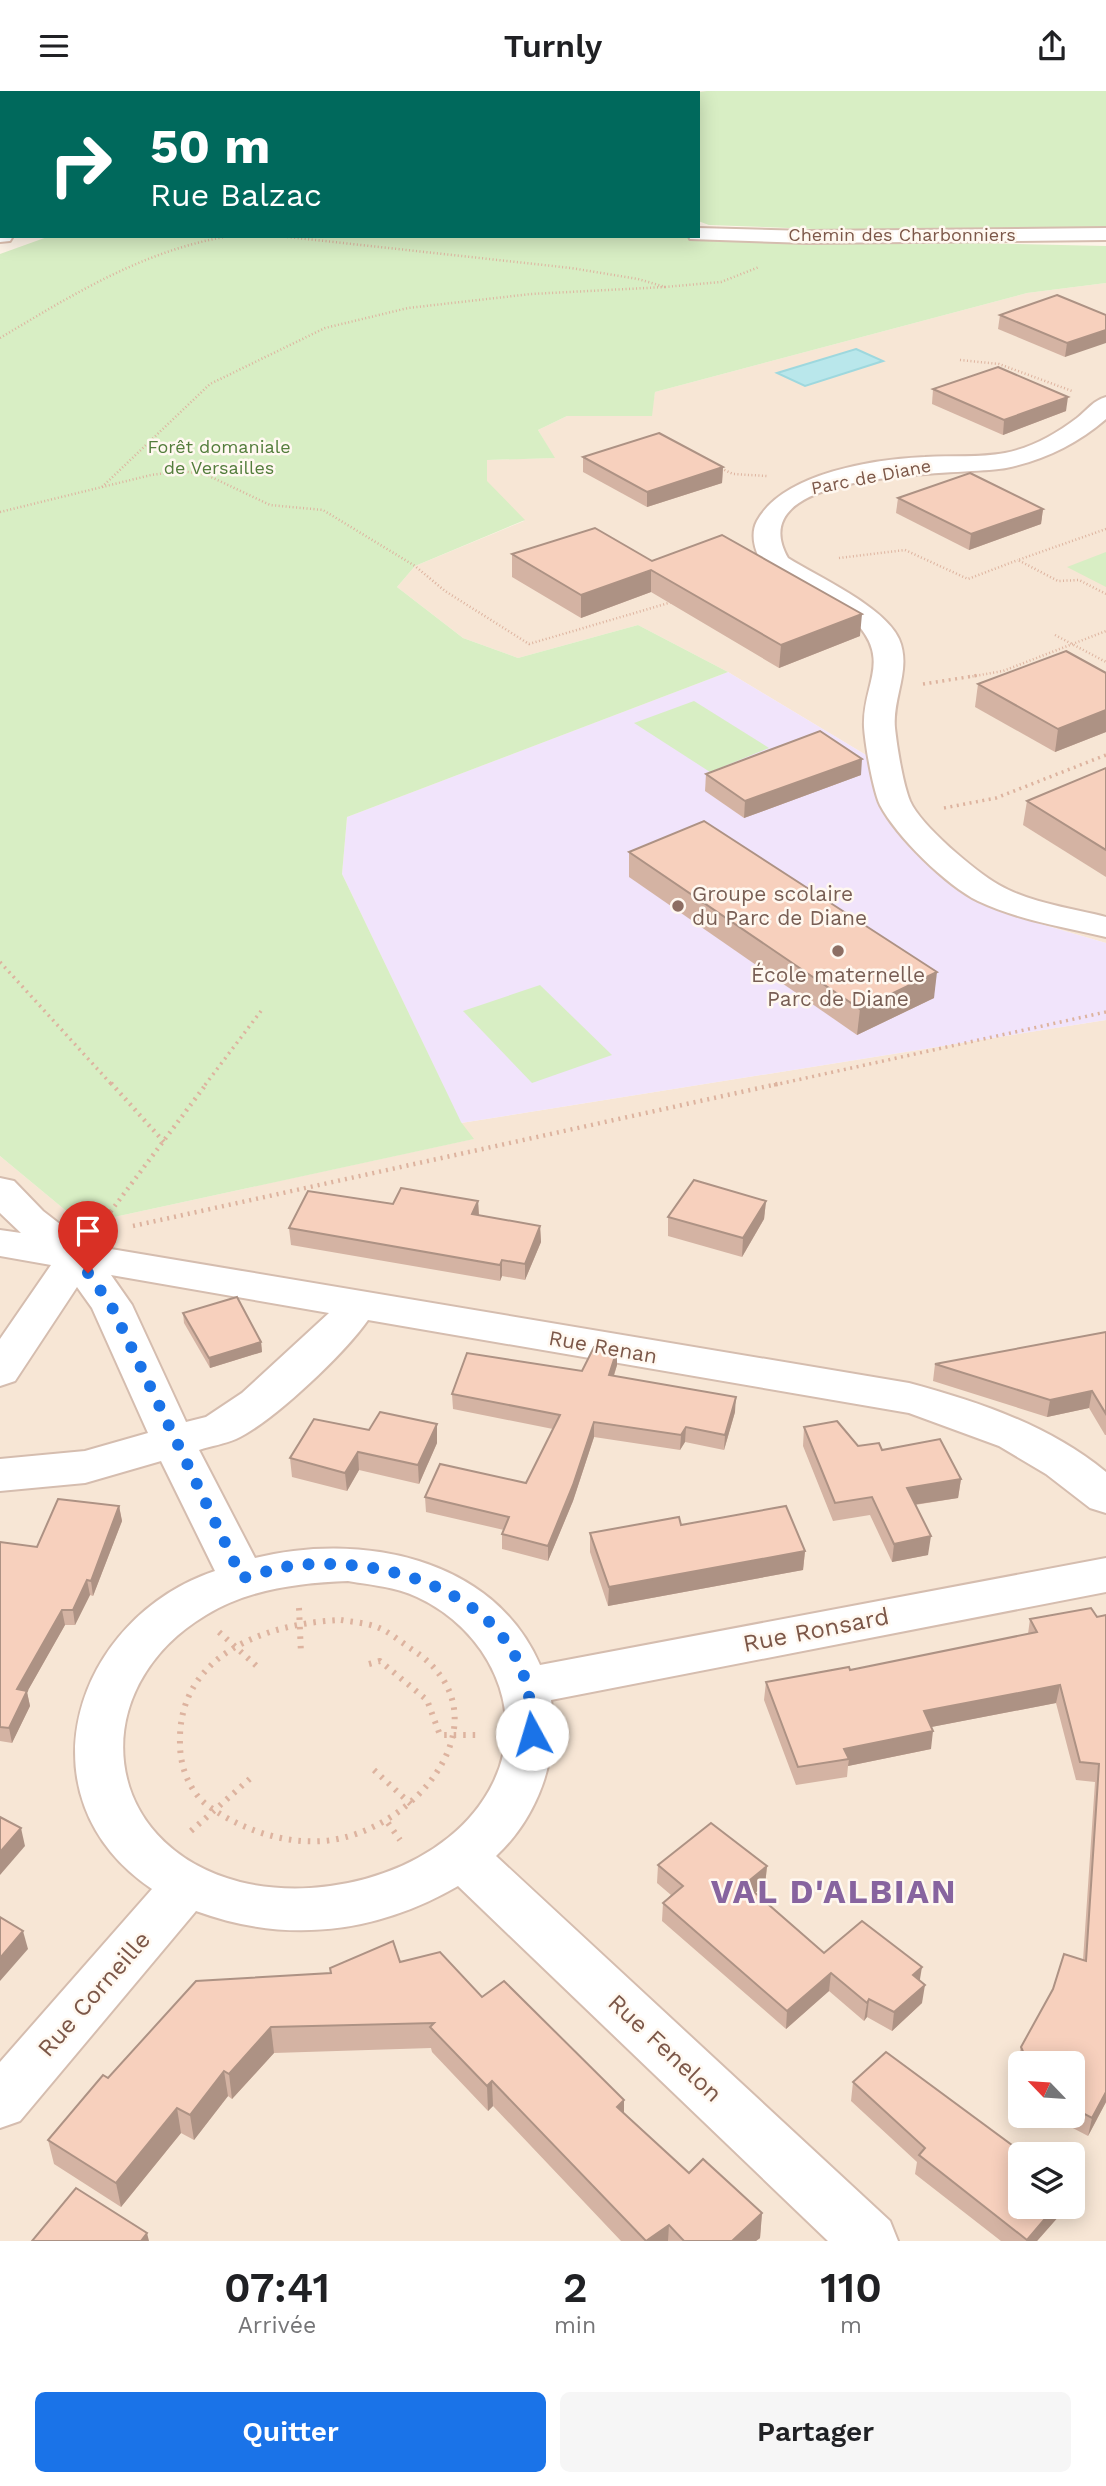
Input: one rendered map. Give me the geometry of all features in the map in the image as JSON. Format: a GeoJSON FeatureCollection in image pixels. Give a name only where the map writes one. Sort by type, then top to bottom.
{"type":"FeatureCollection","features":[{"type":"Feature","properties":{"kind":"street","name":"Chemin des Charbonniers"},"geometry":{"type":"LineString","coordinates":[[700,233],[807,237],[1106,234]]}},
{"type":"Feature","properties":{"kind":"street","name":"Parc de Diane"},"geometry":{"type":"LineString","coordinates":[[1106,404],[1088,424],[1035,452],[1013,459],[912,465],[799,491],[770,517],[766,534],[772,556],[796,576],[870,620],[884,638],[890,659],[879,726],[895,803],[904,815],[947,863],[988,893],[1022,906],[1106,927]]}},
{"type":"Feature","properties":{"kind":"street"},"geometry":{"type":"LineString","coordinates":[[0,1190],[10,1236]]}},
{"type":"Feature","properties":{"kind":"street","name":"Rue Renan"},"geometry":{"type":"LineString","coordinates":[[10,1236],[85,1246],[358,1303],[909,1398],[944,1407],[1020,1438],[1063,1463],[1106,1497]]}},
{"type":"Feature","properties":{"kind":"street"},"geometry":{"type":"LineString","coordinates":[[0,1371],[85,1246]]}},
{"type":"Feature","properties":{"kind":"street"},"geometry":{"type":"LineString","coordinates":[[85,1246],[174,1443],[242,1578]]}},
{"type":"Feature","properties":{"kind":"street"},"geometry":{"type":"LineString","coordinates":[[0,1475],[85,1467],[221,1429],[257,1404],[341,1328],[358,1303]]}},
{"type":"Feature","properties":{"kind":"street"},"geometry":{"type":"LineString","coordinates":[[348,1564],[398,1572],[442,1588],[480,1614],[509,1647],[527,1686],[532,1734],[522,1779],[498,1820],[461,1856],[428,1878],[369,1901],[307,1910],[243,1905],[187,1885],[154,1863],[122,1829],[103,1790],[97,1749],[103,1707],[121,1668],[150,1633],[188,1603],[242,1578],[297,1565],[348,1564]]}},
{"type":"Feature","properties":{"kind":"street","name":"Rue Ronsard"},"geometry":{"type":"LineString","coordinates":[[527,1686],[1106,1575]]}},
{"type":"Feature","properties":{"kind":"street","name":"Rue Fenelon"},"geometry":{"type":"LineString","coordinates":[[461,1856],[869,2241]]}},
{"type":"Feature","properties":{"kind":"street","name":"Rue Corneille"},"geometry":{"type":"LineString","coordinates":[[0,2103],[187,1885]]}},
{"type":"Feature","properties":{"kind":"path"},"geometry":{"type":"LineString","coordinates":[[99,490],[210,384],[325,328],[408,308],[531,294],[721,282],[759,267],[807,237]]}},
{"type":"Feature","properties":{"kind":"path"},"geometry":{"type":"LineString","coordinates":[[0,338],[101,277],[193,241],[215,238]]}},
{"type":"Feature","properties":{"kind":"path"},"geometry":{"type":"LineString","coordinates":[[297,238],[571,268],[638,279],[665,287]]}},
{"type":"Feature","properties":{"kind":"path"},"geometry":{"type":"LineString","coordinates":[[960,360],[999,364],[1080,393]]}},
{"type":"Feature","properties":{"kind":"path"},"geometry":{"type":"LineString","coordinates":[[709,464],[733,474],[765,475],[799,491]]}},
{"type":"Feature","properties":{"kind":"path"},"geometry":{"type":"LineString","coordinates":[[0,512],[99,490],[150,475],[182,471],[207,475],[248,497],[270,505],[323,510],[415,566],[445,591],[529,644],[633,616]]}},
{"type":"Feature","properties":{"kind":"path"},"geometry":{"type":"LineString","coordinates":[[1106,529],[1018,560],[1058,581],[1079,580],[1106,594]]}},
{"type":"Feature","properties":{"kind":"path"},"geometry":{"type":"LineString","coordinates":[[885,690],[1003,671],[1075,646],[1106,631]]}},
{"type":"Feature","properties":{"kind":"path"},"geometry":{"type":"LineString","coordinates":[[1055,635],[1106,662]]}},
{"type":"Feature","properties":{"kind":"path"},"geometry":{"type":"LineString","coordinates":[[904,815],[996,798],[1106,755]]}},
{"type":"Feature","properties":{"kind":"path"},"geometry":{"type":"LineString","coordinates":[[0,962],[163,1142]]}},
{"type":"Feature","properties":{"kind":"path"},"geometry":{"type":"LineString","coordinates":[[85,1246],[261,1011]]}},
{"type":"Feature","properties":{"kind":"path"},"geometry":{"type":"LineString","coordinates":[[85,1246],[1106,1012]]}},
{"type":"Feature","properties":{"kind":"path"},"geometry":{"type":"LineString","coordinates":[[188,1603],[261,1670]]}},
{"type":"Feature","properties":{"kind":"path"},"geometry":{"type":"LineString","coordinates":[[341,1620],[380,1628],[414,1645],[439,1670],[454,1701],[455,1735],[442,1773],[413,1806],[387,1823],[343,1839],[295,1842],[250,1832],[213,1811],[191,1786],[178,1757],[178,1726],[188,1696],[207,1669],[234,1646],[265,1631],[299,1622],[341,1620]]}},
{"type":"Feature","properties":{"kind":"path"},"geometry":{"type":"LineString","coordinates":[[369,1664],[380,1661],[427,1700],[440,1735],[532,1734]]}},
{"type":"Feature","properties":{"kind":"path"},"geometry":{"type":"LineString","coordinates":[[374,1770],[413,1806]]}},
{"type":"Feature","properties":{"kind":"path"},"geometry":{"type":"LineString","coordinates":[[213,1811],[253,1776]]}},
{"type":"Feature","properties":{"kind":"shaded area"},"geometry":{"type":"Polygon","coordinates":[[[1106,283],[1106,943],[1024,919],[973,893],[881,764],[728,672],[638,625],[518,658],[463,638],[397,587],[415,566],[524,521],[486,481],[487,460],[554,458],[538,430],[567,416],[651,416],[655,392],[1027,293],[1106,283]]]}},
{"type":"Feature","properties":{"kind":"shaded area","name":"Groupe scolaire du Parc de Diane"},"geometry":{"type":"Polygon","coordinates":[[[728,672],[881,764],[973,893],[1024,919],[1106,943],[1106,1020],[461,1123],[342,874],[347,817],[728,672]]]}},
{"type":"Feature","properties":{"kind":"shaded area"},"geometry":{"type":"Polygon","coordinates":[[[1106,1020],[1106,2241],[0,2241],[0,1156],[82,1224],[473,1139],[461,1123],[1106,1020]]]}},
{"type":"Feature","properties":{"kind":"green space"},"geometry":{"type":"Polygon","coordinates":[[[1106,91],[1106,240],[709,225],[700,222],[700,92],[1106,91]]]}},
{"type":"Feature","properties":{"kind":"green space","name":"Forêt domaniale de Versailles"},"geometry":{"type":"Polygon","coordinates":[[[700,237],[1106,246],[1106,283],[1027,293],[655,392],[652,416],[567,416],[538,430],[555,458],[487,460],[487,481],[525,520],[415,566],[397,587],[463,638],[518,658],[638,625],[728,672],[347,817],[342,874],[461,1122],[474,1139],[82,1224],[0,1156],[0,254],[44,238],[700,237]]]}},
{"type":"Feature","properties":{"kind":"green space"},"geometry":{"type":"Polygon","coordinates":[[[1106,552],[1106,587],[1067,567],[1106,552]]]}},
{"type":"Feature","properties":{"kind":"green space"},"geometry":{"type":"Polygon","coordinates":[[[694,701],[769,748],[710,772],[634,723],[694,701]]]}},
{"type":"Feature","properties":{"kind":"green space"},"geometry":{"type":"Polygon","coordinates":[[[540,985],[612,1055],[532,1083],[463,1011],[540,985]]]}},
{"type":"Feature","properties":{"kind":"water"},"geometry":{"type":"Polygon","coordinates":[[[856,349],[883,361],[805,386],[777,373],[856,349]]]}},
{"type":"Feature","properties":{"kind":"building"},"geometry":{"type":"Polygon","coordinates":[[[1057,295],[1106,315],[1106,330],[1067,343],[1000,315],[1057,295]]]}},
{"type":"Feature","properties":{"kind":"building"},"geometry":{"type":"Polygon","coordinates":[[[998,367],[1068,397],[1004,420],[933,389],[998,367]]]}},
{"type":"Feature","properties":{"kind":"building"},"geometry":{"type":"Polygon","coordinates":[[[659,433],[723,467],[647,492],[583,457],[659,433]]]}},
{"type":"Feature","properties":{"kind":"building"},"geometry":{"type":"Polygon","coordinates":[[[970,473],[1043,509],[971,534],[898,498],[970,473]]]}},
{"type":"Feature","properties":{"kind":"building"},"geometry":{"type":"Polygon","coordinates":[[[595,528],[652,561],[722,535],[862,614],[781,645],[651,570],[581,595],[512,554],[595,528]]]}},
{"type":"Feature","properties":{"kind":"building"},"geometry":{"type":"Polygon","coordinates":[[[1066,651],[1106,673],[1106,710],[1058,729],[978,684],[1066,651]]]}},
{"type":"Feature","properties":{"kind":"building"},"geometry":{"type":"Polygon","coordinates":[[[820,731],[862,759],[745,801],[706,774],[820,731]]]}},
{"type":"Feature","properties":{"kind":"building"},"geometry":{"type":"Polygon","coordinates":[[[1106,768],[1106,850],[1027,801],[1106,768]]]}},
{"type":"Feature","properties":{"kind":"building"},"geometry":{"type":"Polygon","coordinates":[[[704,821],[937,972],[860,1009],[629,852],[704,821]]]}},
{"type":"Feature","properties":{"kind":"building"},"geometry":{"type":"Polygon","coordinates":[[[694,1180],[766,1201],[743,1238],[668,1217],[694,1180]]]}},
{"type":"Feature","properties":{"kind":"building"},"geometry":{"type":"Polygon","coordinates":[[[401,1188],[478,1201],[472,1214],[540,1226],[525,1264],[502,1260],[500,1265],[289,1228],[308,1191],[393,1204],[401,1188]]]}},
{"type":"Feature","properties":{"kind":"building"},"geometry":{"type":"Polygon","coordinates":[[[237,1297],[261,1342],[209,1358],[183,1313],[237,1297]]]}},
{"type":"Feature","properties":{"kind":"building"},"geometry":{"type":"Polygon","coordinates":[[[1106,1332],[1106,1414],[1092,1391],[1050,1400],[935,1364],[1106,1332]]]}},
{"type":"Feature","properties":{"kind":"building"},"geometry":{"type":"Polygon","coordinates":[[[594,1347],[617,1350],[609,1375],[736,1397],[725,1435],[686,1427],[681,1435],[594,1422],[573,1485],[548,1546],[502,1534],[509,1517],[425,1497],[440,1464],[526,1483],[560,1415],[452,1394],[467,1353],[582,1371],[594,1347]]]}},
{"type":"Feature","properties":{"kind":"building"},"geometry":{"type":"Polygon","coordinates":[[[380,1412],[437,1424],[418,1465],[358,1452],[345,1473],[290,1458],[314,1419],[369,1430],[380,1412]]]}},
{"type":"Feature","properties":{"kind":"building"},"geometry":{"type":"Polygon","coordinates":[[[837,1421],[858,1446],[879,1443],[882,1450],[940,1439],[961,1479],[907,1488],[931,1536],[894,1544],[872,1497],[835,1503],[804,1427],[837,1421]]]}},
{"type":"Feature","properties":{"kind":"building"},"geometry":{"type":"Polygon","coordinates":[[[58,1499],[119,1506],[91,1581],[87,1580],[73,1610],[62,1610],[17,1689],[27,1691],[9,1728],[0,1727],[0,1542],[37,1547],[58,1499]]]}},
{"type":"Feature","properties":{"kind":"building"},"geometry":{"type":"Polygon","coordinates":[[[786,1506],[805,1551],[609,1587],[590,1533],[679,1517],[681,1525],[786,1506]]]}},
{"type":"Feature","properties":{"kind":"building"},"geometry":{"type":"Polygon","coordinates":[[[1091,1608],[1097,1617],[1106,1615],[1106,2092],[1092,2118],[1085,2114],[1085,2051],[1023,2051],[1021,2047],[1053,1989],[1064,1954],[1086,1961],[1099,1764],[1080,1762],[1060,1685],[924,1711],[933,1731],[844,1749],[849,1759],[798,1767],[766,1682],[849,1667],[850,1670],[1037,1632],[1030,1619],[1091,1608]]]}},
{"type":"Feature","properties":{"kind":"building"},"geometry":{"type":"Polygon","coordinates":[[[0,1817],[21,1828],[0,1852],[0,1817]]]}},
{"type":"Feature","properties":{"kind":"building"},"geometry":{"type":"Polygon","coordinates":[[[711,1823],[767,1866],[745,1884],[824,1953],[862,1921],[922,1967],[913,1975],[925,1985],[894,2012],[869,1999],[867,2003],[831,1973],[787,2011],[663,1903],[683,1886],[658,1865],[711,1823]]]}},
{"type":"Feature","properties":{"kind":"building"},"geometry":{"type":"Polygon","coordinates":[[[0,1917],[23,1931],[0,1958],[0,1917]]]}},
{"type":"Feature","properties":{"kind":"building"},"geometry":{"type":"Polygon","coordinates":[[[393,1941],[400,1962],[440,1952],[482,1997],[504,1981],[624,2100],[617,2107],[689,2173],[703,2159],[762,2213],[732,2241],[684,2241],[669,2225],[646,2241],[492,2081],[487,2086],[430,2027],[434,2023],[271,2027],[229,2074],[224,2071],[190,2115],[177,2108],[116,2183],[48,2140],[103,2075],[108,2078],[196,1981],[331,1973],[330,1968],[393,1941]]]}},
{"type":"Feature","properties":{"kind":"building"},"geometry":{"type":"Polygon","coordinates":[[[886,2052],[1008,2142],[1008,2219],[1045,2219],[1027,2240],[919,2155],[925,2148],[853,2082],[886,2052]]]}},
{"type":"Feature","properties":{"kind":"building"},"geometry":{"type":"Polygon","coordinates":[[[76,2188],[147,2233],[141,2241],[32,2241],[76,2188]]]}},
{"type":"Feature","properties":{"kind":"place","name":"Groupe scolaire du Parc de Diane"},"geometry":{"type":"Point","coordinates":[678,906]}},
{"type":"Feature","properties":{"kind":"place","name":"École maternelle Parc de Diane"},"geometry":{"type":"Point","coordinates":[838,951]}},
{"type":"Feature","properties":{"kind":"district","name":"VAL D'ALBIAN"},"geometry":{"type":"Point","coordinates":[834,1891]}},
{"type":"Feature","properties":{"kind":"route"},"geometry":{"type":"LineString","coordinates":[[88,1273],[111,1305],[174,1443],[242,1578],[297,1565],[348,1564],[398,1572],[442,1588],[480,1614],[509,1647],[527,1686],[532,1734]]}}]}
